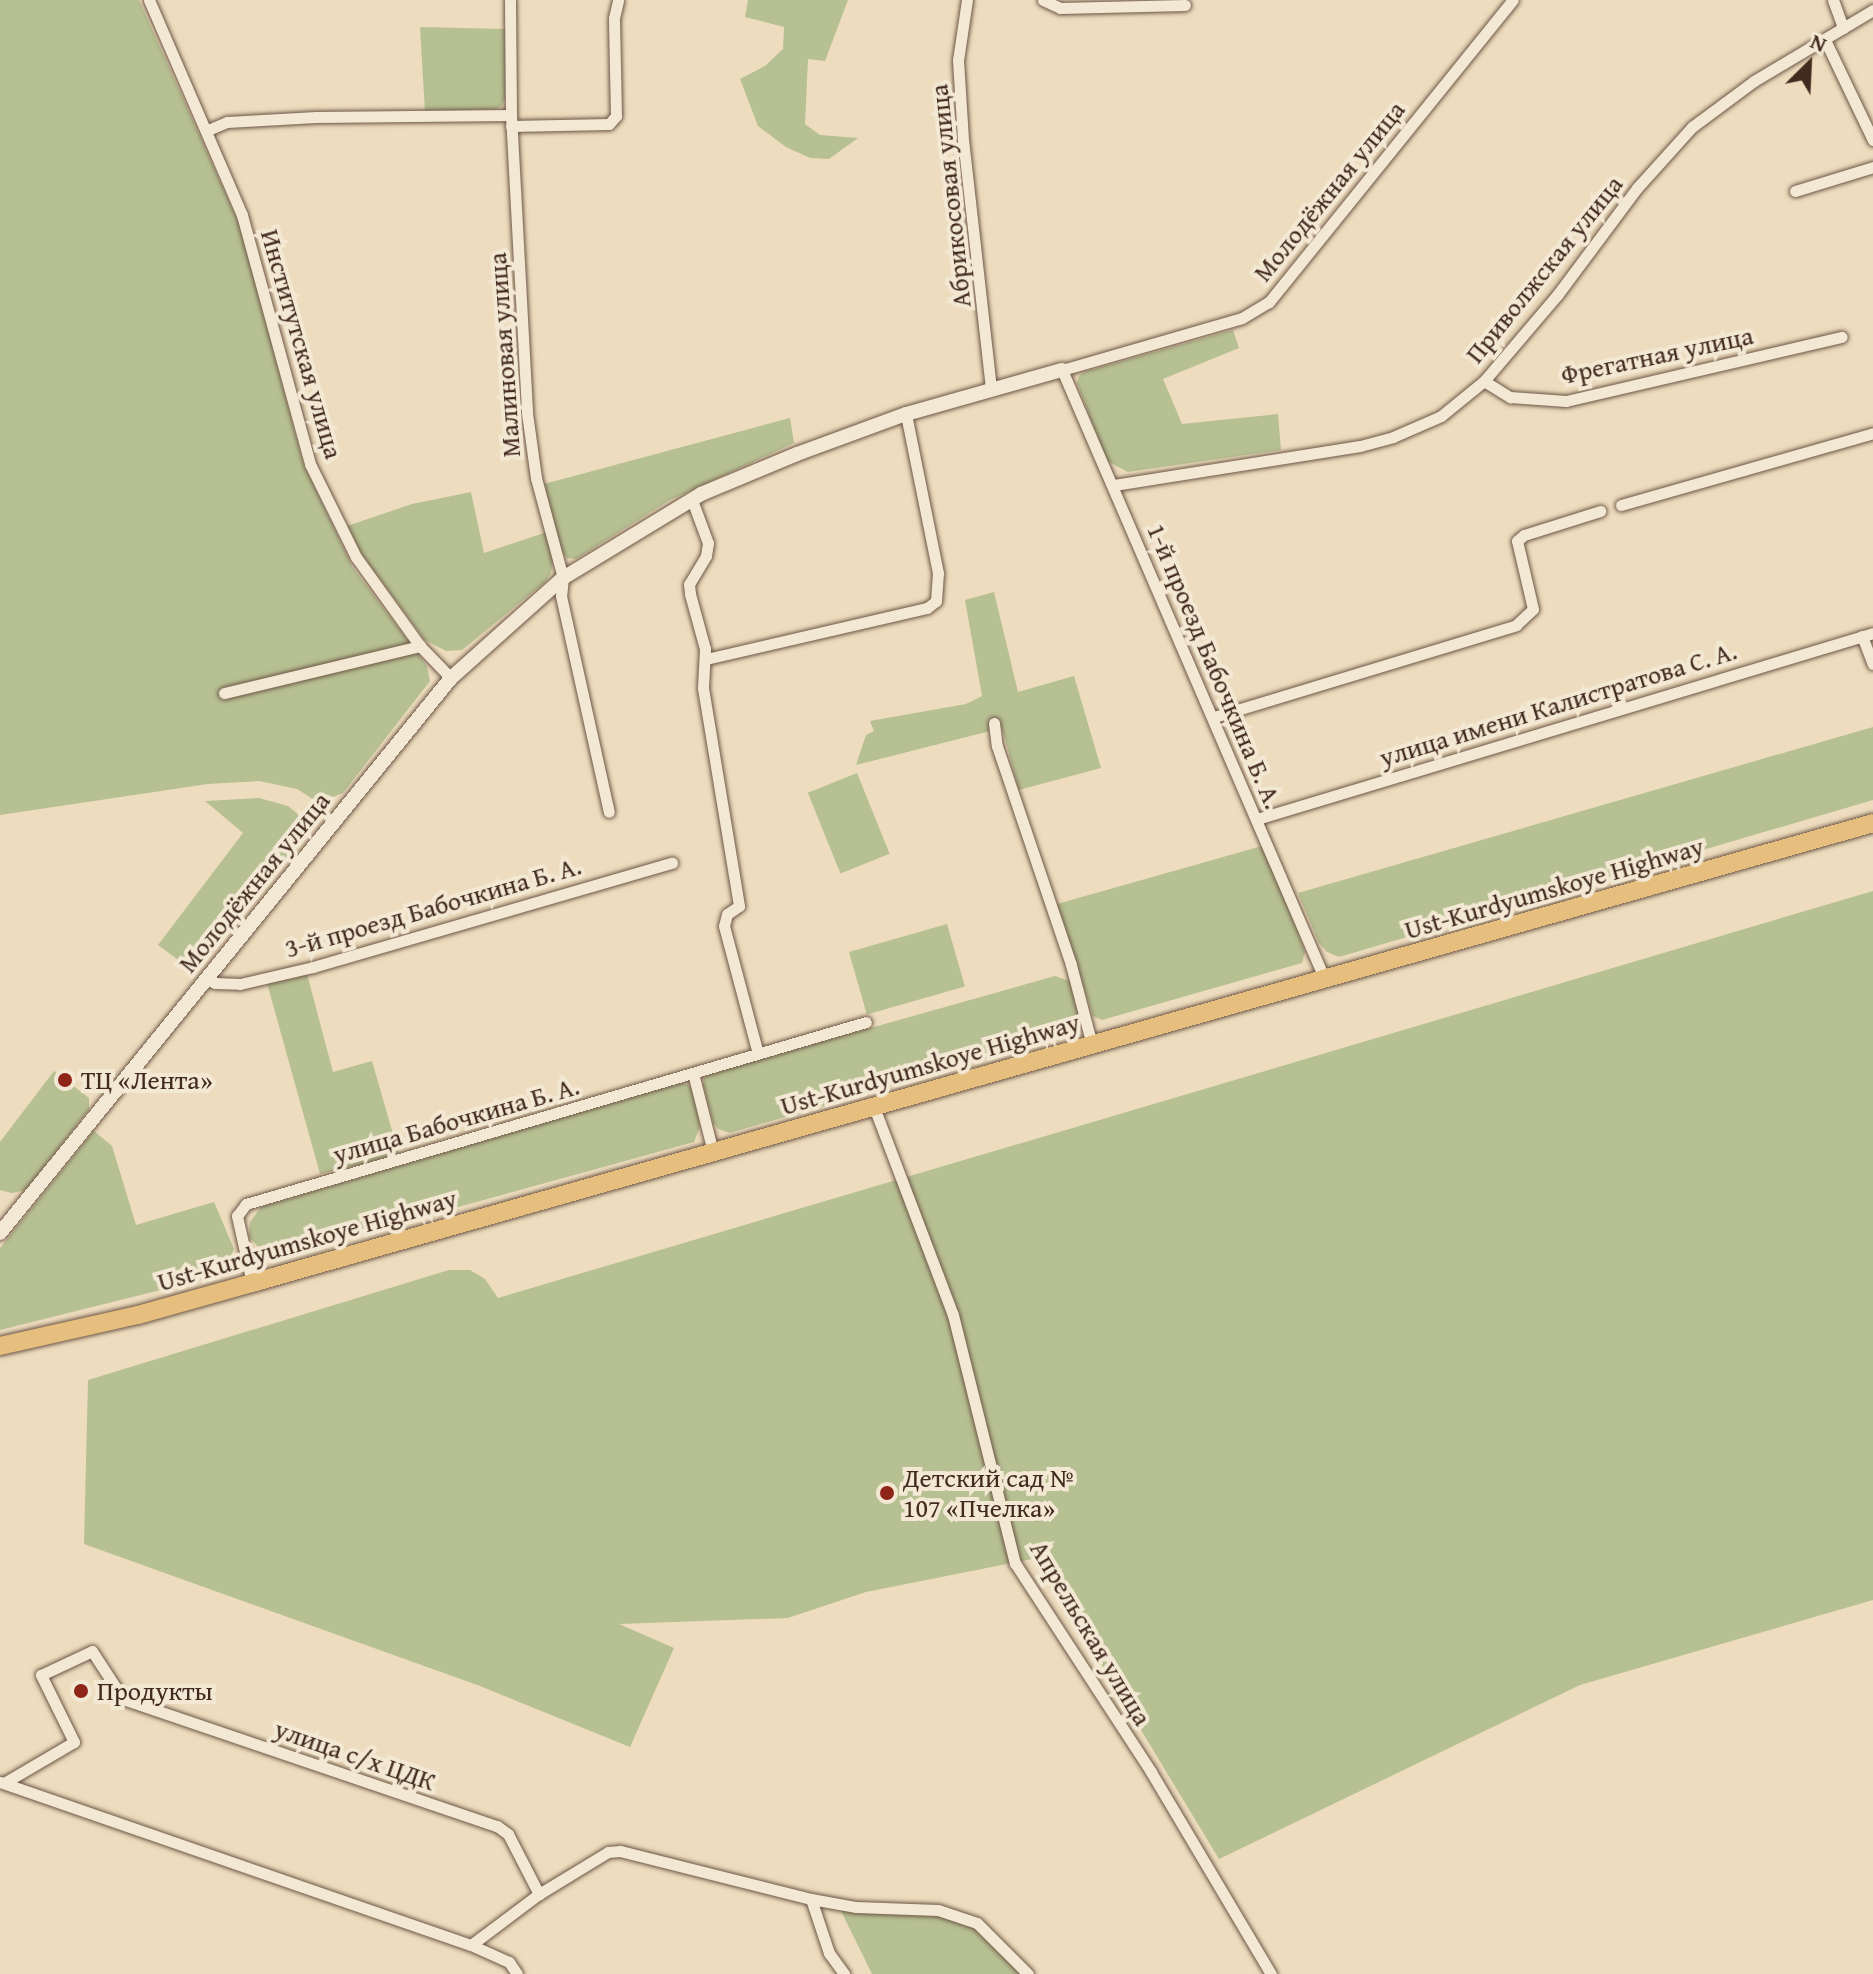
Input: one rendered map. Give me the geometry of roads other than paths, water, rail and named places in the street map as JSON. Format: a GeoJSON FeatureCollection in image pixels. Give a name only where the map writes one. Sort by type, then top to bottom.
{"type":"FeatureCollection","features":[{"type":"Feature","properties":{"kind":"main road","name":"Ust-Kurdyumskoye Highway"},"geometry":{"type":"LineString","coordinates":[[0,1346],[138,1315],[1873,823]]}},
{"type":"Feature","properties":{"kind":"street","name":"Институтская улица"},"geometry":{"type":"LineString","coordinates":[[149,0],[208,130],[242,215],[310,464],[356,557],[420,646],[451,678]]}},
{"type":"Feature","properties":{"kind":"street","name":"Малиновая улица"},"geometry":{"type":"LineString","coordinates":[[510,0],[511,120],[527,413],[536,478],[563,578]]}},
{"type":"Feature","properties":{"kind":"street"},"geometry":{"type":"LineString","coordinates":[[208,130],[227,122],[316,117],[609,124],[616,116],[614,18],[618,0]]}},
{"type":"Feature","properties":{"kind":"street","name":"Абрикосовая улица"},"geometry":{"type":"LineString","coordinates":[[967,0],[958,60],[963,139],[991,388]]}},
{"type":"Feature","properties":{"kind":"street"},"geometry":{"type":"LineString","coordinates":[[1043,0],[1060,8],[1185,5]]}},
{"type":"Feature","properties":{"kind":"street","name":"Молодёжная улица"},"geometry":{"type":"LineString","coordinates":[[0,1233],[5,1217],[206,979],[451,678],[563,578],[692,500],[797,454],[906,414],[991,388],[1242,318],[1269,302],[1513,0]]}},
{"type":"Feature","properties":{"kind":"street"},"geometry":{"type":"LineString","coordinates":[[1833,0],[1843,28]]}},
{"type":"Feature","properties":{"kind":"street","name":"Приволжская улица"},"geometry":{"type":"LineString","coordinates":[[1114,485],[1360,446],[1393,437],[1441,416],[1484,381],[1558,294],[1637,188],[1692,127],[1754,81],[1873,10]]}},
{"type":"Feature","properties":{"kind":"street"},"geometry":{"type":"LineString","coordinates":[[1825,40],[1873,140]]}},
{"type":"Feature","properties":{"kind":"street"},"geometry":{"type":"LineString","coordinates":[[1795,191],[1873,167]]}},
{"type":"Feature","properties":{"kind":"street","name":"Фрегатная улица"},"geometry":{"type":"LineString","coordinates":[[1484,381],[1510,397],[1566,401],[1842,337]]}},
{"type":"Feature","properties":{"kind":"street","name":"1-й проезд Бабочкина Б. А."},"geometry":{"type":"LineString","coordinates":[[1062,370],[1325,980]]}},
{"type":"Feature","properties":{"kind":"street"},"geometry":{"type":"LineString","coordinates":[[706,659],[927,608],[936,601],[938,573],[906,414]]}},
{"type":"Feature","properties":{"kind":"street"},"geometry":{"type":"LineString","coordinates":[[1621,505],[1873,433]]}},
{"type":"Feature","properties":{"kind":"street"},"geometry":{"type":"LineString","coordinates":[[692,500],[708,543],[706,556],[689,584],[706,659],[703,688],[739,906],[727,914],[724,926],[758,1054]]}},
{"type":"Feature","properties":{"kind":"street"},"geometry":{"type":"LineString","coordinates":[[1214,717],[1516,625],[1533,609],[1517,541],[1524,535],[1600,511]]}},
{"type":"Feature","properties":{"kind":"street"},"geometry":{"type":"LineString","coordinates":[[563,578],[561,596],[609,812]]}},
{"type":"Feature","properties":{"kind":"street"},"geometry":{"type":"LineString","coordinates":[[1867,634],[1873,664]]}},
{"type":"Feature","properties":{"kind":"street","name":"улица имени Калистратова С. А."},"geometry":{"type":"LineString","coordinates":[[1257,819],[1867,634]]}},
{"type":"Feature","properties":{"kind":"street"},"geometry":{"type":"LineString","coordinates":[[224,693],[420,646]]}},
{"type":"Feature","properties":{"kind":"street"},"geometry":{"type":"LineString","coordinates":[[994,723],[997,746],[1071,965],[1092,1045]]}},
{"type":"Feature","properties":{"kind":"street","name":"3-й проезд Бабочкина Б. А."},"geometry":{"type":"LineString","coordinates":[[206,979],[215,983],[240,984],[313,967],[672,863]]}},
{"type":"Feature","properties":{"kind":"street","name":"улица Бабочкина Б. А."},"geometry":{"type":"LineString","coordinates":[[252,1283],[237,1216],[246,1204],[866,1022]]}},
{"type":"Feature","properties":{"kind":"street"},"geometry":{"type":"LineString","coordinates":[[693,1073],[713,1152]]}},
{"type":"Feature","properties":{"kind":"street","name":"Апрельская улица"},"geometry":{"type":"LineString","coordinates":[[874,1107],[953,1315],[1015,1563],[1151,1772],[1271,1974]]}},
{"type":"Feature","properties":{"kind":"street","name":"улица с/х ЦДК"},"geometry":{"type":"LineString","coordinates":[[2,1783],[74,1742],[41,1675],[92,1651],[123,1699],[497,1826],[508,1834],[539,1894]]}},
{"type":"Feature","properties":{"kind":"street"},"geometry":{"type":"LineString","coordinates":[[2,1783],[471,1945],[509,1962],[517,1974]]}},
{"type":"Feature","properties":{"kind":"street"},"geometry":{"type":"LineString","coordinates":[[471,1945],[539,1894],[608,1852],[620,1851],[811,1899],[856,1907],[938,1910],[977,1923],[1028,1974]]}},
{"type":"Feature","properties":{"kind":"street"},"geometry":{"type":"LineString","coordinates":[[811,1899],[829,1953],[844,1974]]}},
{"type":"Feature","properties":{"kind":"place","name":"ТЦ «Лента»"},"geometry":{"type":"Point","coordinates":[65,1080]}},
{"type":"Feature","properties":{"kind":"place","name":"Детский сад № 107 «Пчелка»"},"geometry":{"type":"Point","coordinates":[887,1493]}},
{"type":"Feature","properties":{"kind":"place","name":"Продукты"},"geometry":{"type":"Point","coordinates":[81,1691]}}]}
